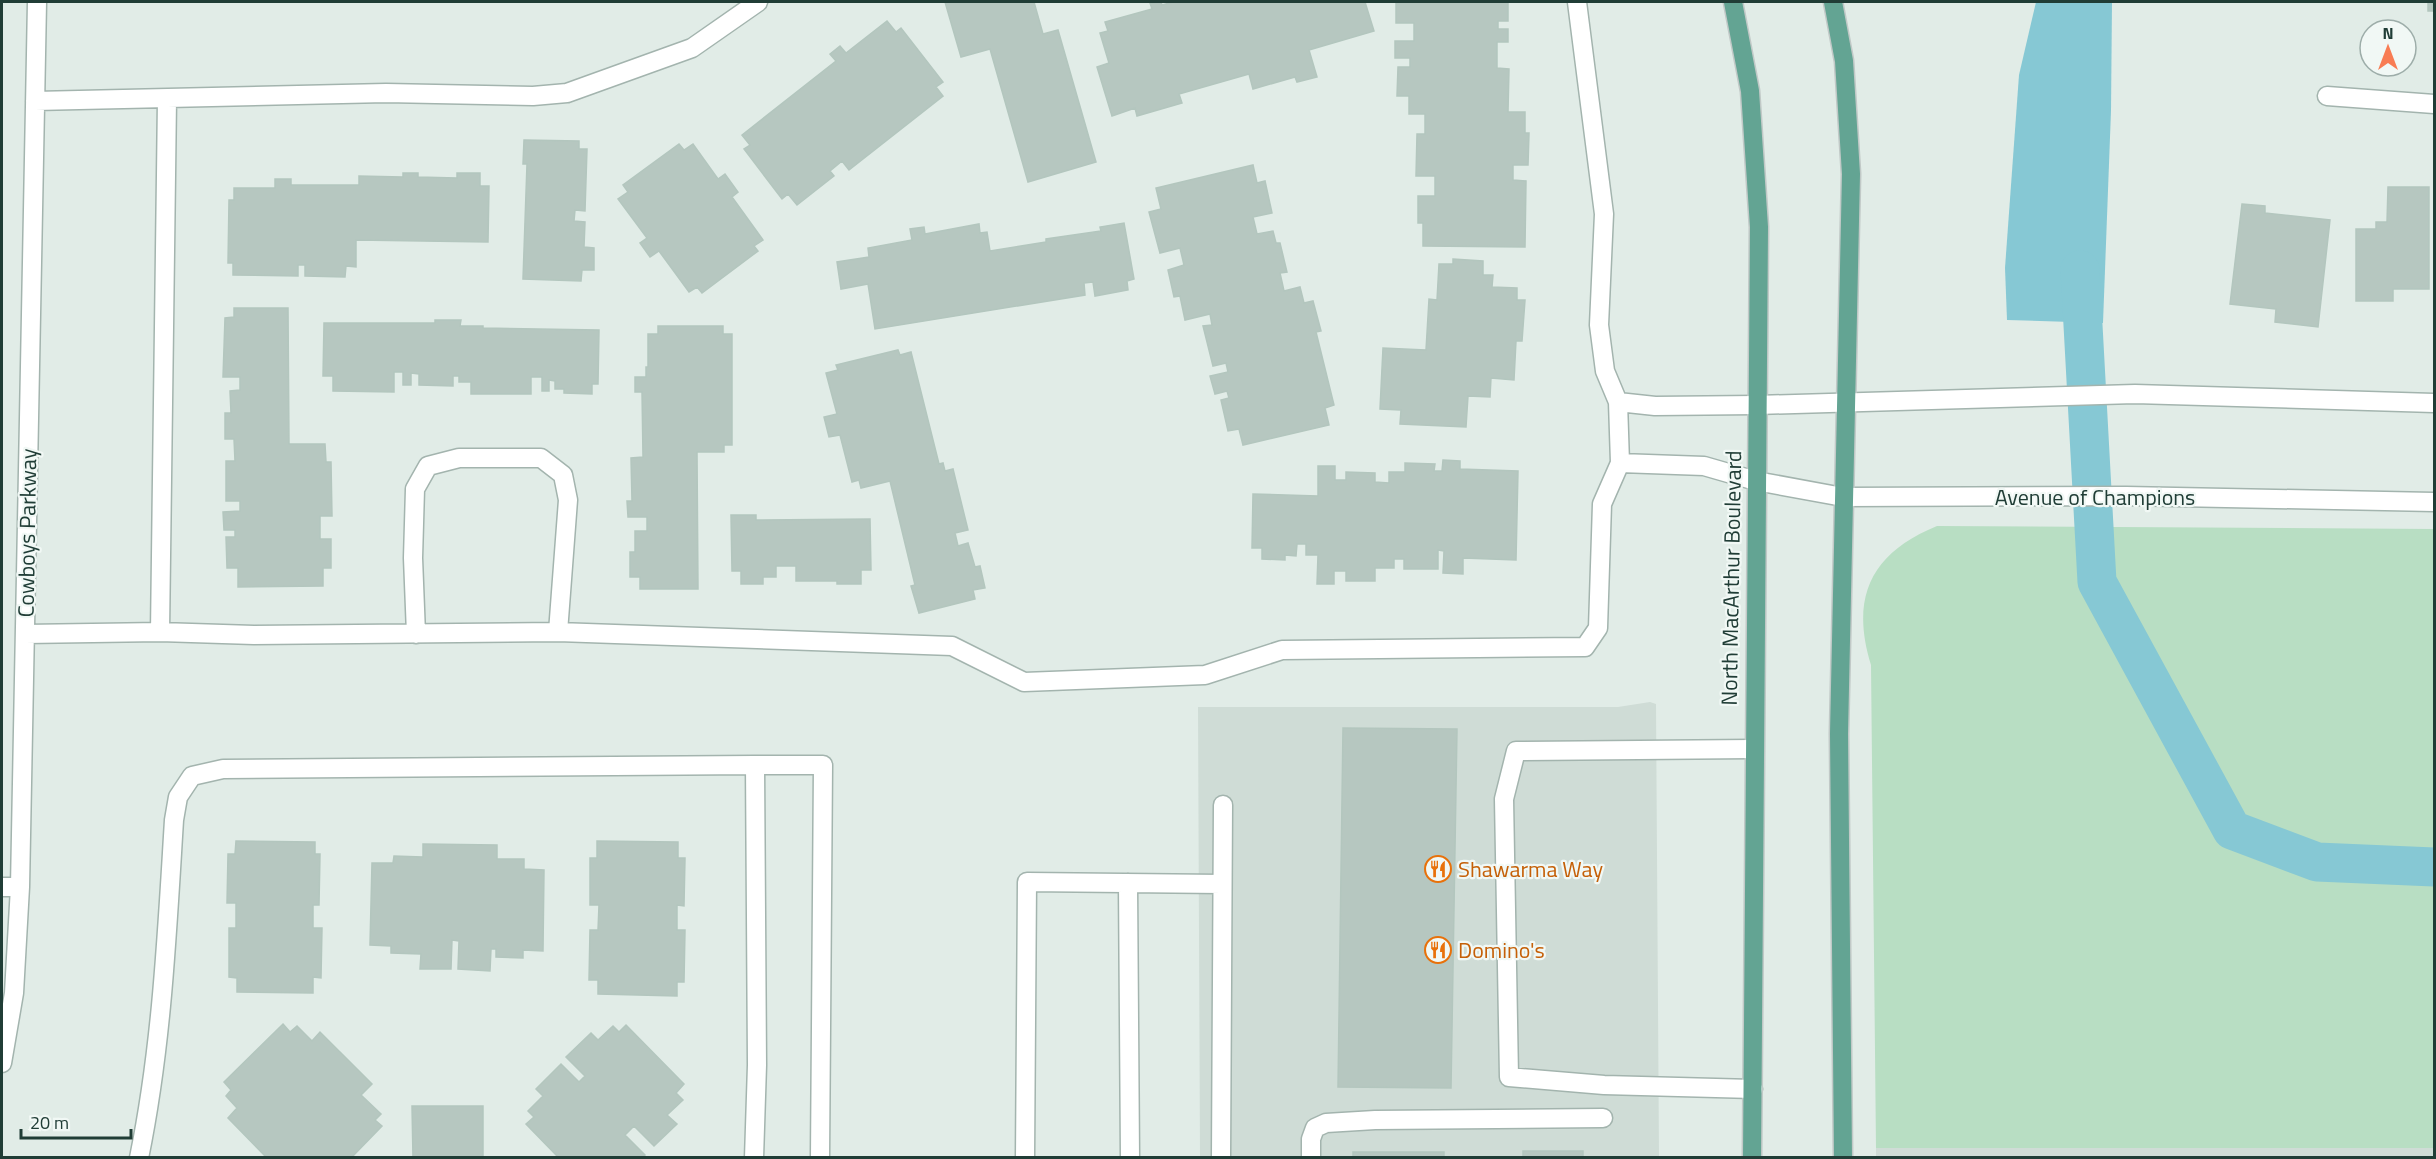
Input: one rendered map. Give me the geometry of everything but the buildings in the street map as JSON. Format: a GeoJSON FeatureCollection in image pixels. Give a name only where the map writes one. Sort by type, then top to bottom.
{"type":"FeatureCollection","features":[{"type":"Feature","properties":{"kind":"main road","name":"North MacArthur Boulevard"},"geometry":{"type":"LineString","coordinates":[[1733,2],[1750,91],[1759,227],[1753,749],[1752,1158]]}},
{"type":"Feature","properties":{"kind":"main road"},"geometry":{"type":"LineString","coordinates":[[1833,2],[1844,61],[1851,174],[1839,734],[1843,1158]]}},
{"type":"Feature","properties":{"kind":"street","name":"Cowboys Parkway"},"geometry":{"type":"LineString","coordinates":[[2,1063],[14,993],[20,887],[37,2]]}},
{"type":"Feature","properties":{"kind":"street"},"geometry":{"type":"LineString","coordinates":[[35,100],[386,93],[533,96],[567,93],[692,48],[758,2]]}},
{"type":"Feature","properties":{"kind":"street"},"geometry":{"type":"LineString","coordinates":[[25,634],[160,632],[254,635],[558,632],[952,646],[1024,682],[1205,675],[1282,650],[1585,647],[1598,628],[1602,504],[1620,463],[1618,402],[1605,371],[1599,325],[1604,213],[1577,2]]}},
{"type":"Feature","properties":{"kind":"street"},"geometry":{"type":"LineString","coordinates":[[2327,96],[2434,105]]}},
{"type":"Feature","properties":{"kind":"street"},"geometry":{"type":"LineString","coordinates":[[160,632],[167,99]]}},
{"type":"Feature","properties":{"kind":"street"},"geometry":{"type":"LineString","coordinates":[[1618,402],[1655,406],[1757,405],[2135,394],[2434,403]]}},
{"type":"Feature","properties":{"kind":"street"},"geometry":{"type":"LineString","coordinates":[[416,634],[413,558],[415,489],[428,466],[459,458],[490,457],[541,458],[563,476],[568,500],[558,632]]}},
{"type":"Feature","properties":{"kind":"street","name":"Avenue of Champions"},"geometry":{"type":"LineString","coordinates":[[1620,463],[1704,466],[1756,481],[1843,497],[2126,496],[2434,502]]}},
{"type":"Feature","properties":{"kind":"street"},"geometry":{"type":"LineString","coordinates":[[1753,749],[1516,751],[1504,799],[1509,1077],[1604,1085],[1753,1089]]}},
{"type":"Feature","properties":{"kind":"street"},"geometry":{"type":"LineString","coordinates":[[754,1158],[757,1065],[755,765]]}},
{"type":"Feature","properties":{"kind":"street"},"geometry":{"type":"LineString","coordinates":[[139,1158],[149,1111],[165,973],[174,820],[178,797],[192,776],[222,768],[823,765],[820,1158]]}},
{"type":"Feature","properties":{"kind":"street"},"geometry":{"type":"LineString","coordinates":[[1221,1158],[1223,805]]}},
{"type":"Feature","properties":{"kind":"street"},"geometry":{"type":"LineString","coordinates":[[1025,1158],[1027,882],[1222,884]]}},
{"type":"Feature","properties":{"kind":"street"},"geometry":{"type":"LineString","coordinates":[[1128,883],[1130,1158]]}},
{"type":"Feature","properties":{"kind":"street"},"geometry":{"type":"LineString","coordinates":[[2,887],[20,887]]}},
{"type":"Feature","properties":{"kind":"street"},"geometry":{"type":"LineString","coordinates":[[1311,1158],[1311,1138],[1316,1128],[1326,1123],[1375,1120],[1603,1118]]}},
{"type":"Feature","properties":{"kind":"shaded area"},"geometry":{"type":"Polygon","coordinates":[[[1650,702],[1656,704],[1659,1157],[1200,1157],[1198,707],[1618,707],[1650,702]]]}},
{"type":"Feature","properties":{"kind":"shaded area"},"geometry":{"type":"Polygon","coordinates":[[[1876,1148],[2434,1148],[2434,1157],[1876,1158],[1876,1148]]]}},
{"type":"Feature","properties":{"kind":"green space"},"geometry":{"type":"Polygon","coordinates":[[[1937,526],[2434,529],[2434,1148],[1876,1148],[1871,665],[1865,641],[1863,618],[1865,598],[1871,580],[1882,564],[1914,537],[1937,526]]]}},
{"type":"Feature","properties":{"kind":"water"},"geometry":{"type":"Polygon","coordinates":[[[2036,2],[2112,2],[2111,111],[2103,323],[2007,320],[2005,268],[2019,75],[2036,2]]]}},
{"type":"Feature","properties":{"kind":"waterway"},"geometry":{"type":"LineString","coordinates":[[2080,270],[2097,582],[2232,830],[2317,862],[2434,867]]}},
{"type":"Feature","properties":{"kind":"place","name":"Shawarma Way"},"geometry":{"type":"Point","coordinates":[1438,869]}},
{"type":"Feature","properties":{"kind":"place","name":"Domino's"},"geometry":{"type":"Point","coordinates":[1438,950]}}]}
